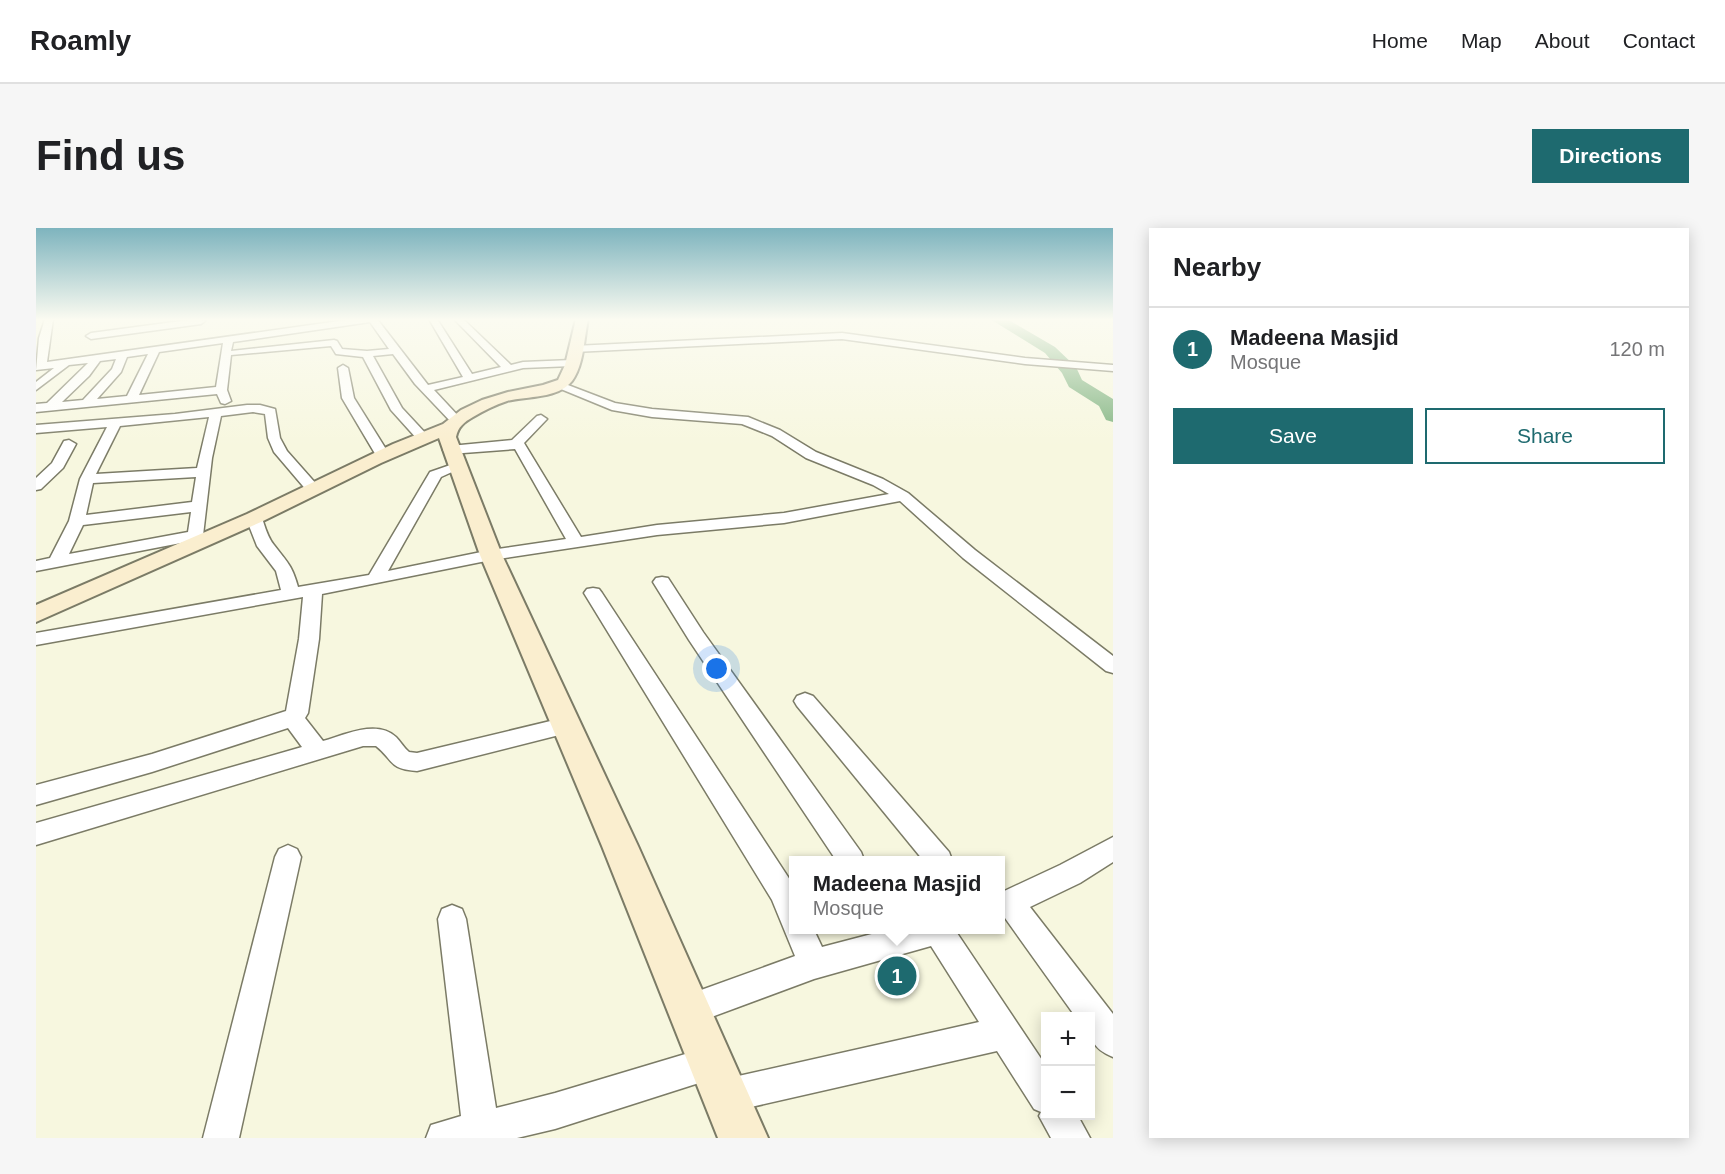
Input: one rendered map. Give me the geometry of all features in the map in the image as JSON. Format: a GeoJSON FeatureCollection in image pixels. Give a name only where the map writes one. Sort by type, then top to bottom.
{"type":"FeatureCollection","features":[{"type":"Feature","properties":{"kind":"street"},"geometry":{"type":"LineString","coordinates":[[39,367],[87,361]]}},
{"type":"Feature","properties":{"kind":"street"},"geometry":{"type":"LineString","coordinates":[[40,429],[55,406],[85,374],[91,361]]}},
{"type":"Feature","properties":{"kind":"street"},"geometry":{"type":"LineString","coordinates":[[87,403],[117,370],[120,361]]}},
{"type":"Feature","properties":{"kind":"street"},"geometry":{"type":"LineString","coordinates":[[131,399],[149,361]]}},
{"type":"Feature","properties":{"kind":"street"},"geometry":{"type":"LineString","coordinates":[[195,539],[203,472],[225,398],[221,390],[227,361]]}},
{"type":"Feature","properties":{"kind":"street"},"geometry":{"type":"LineString","coordinates":[[371,361],[397,410],[447,440]]}},
{"type":"Feature","properties":{"kind":"street"},"geometry":{"type":"LineString","coordinates":[[405,361],[426,390],[490,555],[567,725],[690,1009],[743,1138]]}},
{"type":"Feature","properties":{"kind":"street"},"geometry":{"type":"LineString","coordinates":[[459,361],[470,379]]}},
{"type":"Feature","properties":{"kind":"street"},"geometry":{"type":"LineString","coordinates":[[501,361],[508,368]]}},
{"type":"Feature","properties":{"kind":"street"},"geometry":{"type":"LineString","coordinates":[[426,390],[508,368],[543,361]]}},
{"type":"Feature","properties":{"kind":"street"},"geometry":{"type":"LineString","coordinates":[[375,579],[435,475],[439,472],[447,440],[501,398],[560,385],[567,378],[572,361]]}},
{"type":"Feature","properties":{"kind":"street"},"geometry":{"type":"LineString","coordinates":[[1031,361],[1113,368]]}},
{"type":"Feature","properties":{"kind":"street"},"geometry":{"type":"LineString","coordinates":[[39,383],[65,364]]}},
{"type":"Feature","properties":{"kind":"street"},"geometry":{"type":"LineString","coordinates":[[343,368],[348,398],[382,454]]}},
{"type":"Feature","properties":{"kind":"street"},"geometry":{"type":"LineString","coordinates":[[560,385],[612,406],[652,413],[744,420],[776,433],[811,455],[851,470],[903,496],[969,554],[1113,666]]}},
{"type":"Feature","properties":{"kind":"street"},"geometry":{"type":"LineString","coordinates":[[36,408],[221,390]]}},
{"type":"Feature","properties":{"kind":"street"},"geometry":{"type":"LineString","coordinates":[[40,429],[262,408],[271,412],[274,438],[281,452],[313,489]]}},
{"type":"Feature","properties":{"kind":"street"},"geometry":{"type":"LineString","coordinates":[[516,444],[542,419]]}},
{"type":"Feature","properties":{"kind":"street"},"geometry":{"type":"LineString","coordinates":[[57,562],[77,521],[87,479],[115,423]]}},
{"type":"Feature","properties":{"kind":"street"},"geometry":{"type":"LineString","coordinates":[[36,614],[195,539],[254,518],[382,454],[447,440],[516,444],[522,448],[575,541]]}},
{"type":"Feature","properties":{"kind":"street"},"geometry":{"type":"LineString","coordinates":[[36,486],[58,465],[69,444]]}},
{"type":"Feature","properties":{"kind":"street"},"geometry":{"type":"LineString","coordinates":[[87,479],[203,472]]}},
{"type":"Feature","properties":{"kind":"street"},"geometry":{"type":"LineString","coordinates":[[36,639],[375,579],[490,555],[657,530],[784,518],[903,496]]}},
{"type":"Feature","properties":{"kind":"street"},"geometry":{"type":"LineString","coordinates":[[77,521],[199,506]]}},
{"type":"Feature","properties":{"kind":"street"},"geometry":{"type":"LineString","coordinates":[[36,795],[152,763],[293,718],[297,713],[309,639],[302,592],[278,559],[265,546],[254,518]]}},
{"type":"Feature","properties":{"kind":"street"},"geometry":{"type":"LineString","coordinates":[[36,566],[195,539]]}},
{"type":"Feature","properties":{"kind":"street"},"geometry":{"type":"LineString","coordinates":[[662,582],[696,636],[848,856]]}},
{"type":"Feature","properties":{"kind":"street"},"geometry":{"type":"LineString","coordinates":[[593,593],[782,892],[789,907]]}},
{"type":"Feature","properties":{"kind":"street"},"geometry":{"type":"LineString","coordinates":[[805,701],[935,856]]}},
{"type":"Feature","properties":{"kind":"street"},"geometry":{"type":"LineString","coordinates":[[293,718],[318,751]]}},
{"type":"Feature","properties":{"kind":"street"},"geometry":{"type":"LineString","coordinates":[[36,834],[318,751],[377,736],[388,741],[399,759],[417,762],[567,725]]}},
{"type":"Feature","properties":{"kind":"street"},"geometry":{"type":"LineString","coordinates":[[1113,848],[1070,874],[1006,906],[1113,1041]]}},
{"type":"Feature","properties":{"kind":"street"},"geometry":{"type":"LineString","coordinates":[[221,1138],[288,857]]}},
{"type":"Feature","properties":{"kind":"street"},"geometry":{"type":"LineString","coordinates":[[452,919],[481,1129]]}},
{"type":"Feature","properties":{"kind":"street"},"geometry":{"type":"LineString","coordinates":[[801,934],[814,964]]}},
{"type":"Feature","properties":{"kind":"street"},"geometry":{"type":"LineString","coordinates":[[690,1009],[898,934]]}},
{"type":"Feature","properties":{"kind":"street"},"geometry":{"type":"LineString","coordinates":[[940,934],[1041,1089]]}},
{"type":"Feature","properties":{"kind":"street"},"geometry":{"type":"LineString","coordinates":[[725,1096],[1005,1034]]}},
{"type":"Feature","properties":{"kind":"street"},"geometry":{"type":"LineString","coordinates":[[444,1138],[555,1111],[712,1063]]}},
{"type":"Feature","properties":{"kind":"street"},"geometry":{"type":"LineString","coordinates":[[1060,1120],[1072,1138]]}},
{"type":"Feature","properties":{"kind":"waterway"},"geometry":{"type":"LineString","coordinates":[[1061,361],[1070,371],[1075,383],[1107,403],[1113,416]]}},
{"type":"Feature","properties":{"kind":"place","name":"Madeena Masjid"},"geometry":{"type":"Point","coordinates":[897,976]}}]}
